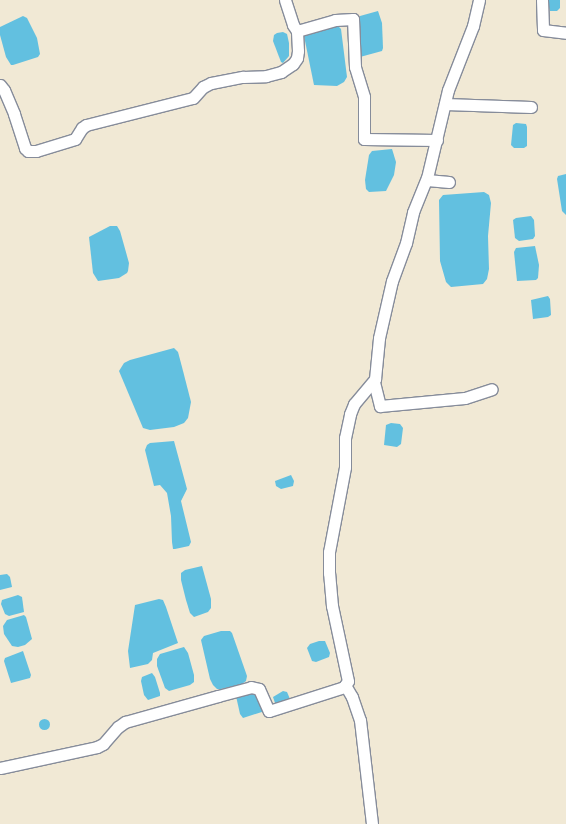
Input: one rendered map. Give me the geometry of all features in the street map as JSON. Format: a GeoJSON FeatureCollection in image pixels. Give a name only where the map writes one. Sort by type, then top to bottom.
{"type":"FeatureCollection","features":[{"type":"Feature","properties":{"kind":"street"},"geometry":{"type":"LineString","coordinates":[[0,85],[4,90],[14,114],[25,148],[28,151],[75,139],[82,128],[86,125],[106,118],[193,98],[202,87],[211,83],[243,77],[266,76],[281,72],[293,64],[297,58],[298,51],[297,31],[292,25],[285,0]]}},
{"type":"Feature","properties":{"kind":"street"},"geometry":{"type":"LineString","coordinates":[[479,0],[473,26],[453,75],[427,180],[414,212],[406,243],[392,281],[379,338],[379,361],[374,382],[380,406],[465,398],[492,389]]}},
{"type":"Feature","properties":{"kind":"street"},"geometry":{"type":"LineString","coordinates":[[542,0],[543,30],[566,33]]}},
{"type":"Feature","properties":{"kind":"street"},"geometry":{"type":"LineString","coordinates":[[297,31],[325,25],[335,20],[353,19],[355,67],[364,97],[364,139],[438,140]]}},
{"type":"Feature","properties":{"kind":"street"},"geometry":{"type":"LineString","coordinates":[[445,104],[531,107]]}},
{"type":"Feature","properties":{"kind":"street"},"geometry":{"type":"LineString","coordinates":[[427,180],[449,182]]}},
{"type":"Feature","properties":{"kind":"street"},"geometry":{"type":"LineString","coordinates":[[0,768],[97,747],[104,744],[118,727],[125,722],[251,687],[259,689],[269,711],[345,685],[348,681],[332,606],[329,552],[345,467],[345,438],[350,414],[354,404],[374,382]]}},
{"type":"Feature","properties":{"kind":"street"},"geometry":{"type":"LineString","coordinates":[[345,685],[352,697],[360,720],[372,824]]}},
{"type":"Feature","properties":{"kind":"water"},"geometry":{"type":"Polygon","coordinates":[[[547,0],[560,0],[560,8],[557,11],[550,11],[547,0]]]}},
{"type":"Feature","properties":{"kind":"water"},"geometry":{"type":"Polygon","coordinates":[[[378,11],[382,23],[382,51],[360,57],[360,16],[378,11]]]}},
{"type":"Feature","properties":{"kind":"water"},"geometry":{"type":"Polygon","coordinates":[[[23,16],[27,18],[37,38],[40,54],[38,57],[11,65],[6,57],[0,35],[0,27],[23,16]]]}},
{"type":"Feature","properties":{"kind":"water"},"geometry":{"type":"Polygon","coordinates":[[[332,25],[338,26],[341,29],[347,77],[344,82],[337,86],[314,85],[304,36],[307,33],[332,25]]]}},
{"type":"Feature","properties":{"kind":"water"},"geometry":{"type":"Polygon","coordinates":[[[283,32],[287,34],[289,56],[283,63],[281,62],[273,41],[274,35],[283,32]]]}},
{"type":"Feature","properties":{"kind":"water"},"geometry":{"type":"Polygon","coordinates":[[[516,123],[526,124],[527,127],[527,146],[524,148],[514,148],[511,145],[513,125],[516,123]]]}},
{"type":"Feature","properties":{"kind":"water"},"geometry":{"type":"Polygon","coordinates":[[[392,149],[396,162],[394,175],[386,191],[369,192],[366,189],[365,180],[369,155],[372,151],[392,149]]]}},
{"type":"Feature","properties":{"kind":"water"},"geometry":{"type":"Polygon","coordinates":[[[566,174],[566,215],[562,211],[557,179],[558,176],[566,174]]]}},
{"type":"Feature","properties":{"kind":"water"},"geometry":{"type":"Polygon","coordinates":[[[484,192],[489,195],[491,203],[488,236],[489,269],[487,279],[483,284],[451,287],[446,282],[440,261],[439,200],[443,195],[484,192]]]}},
{"type":"Feature","properties":{"kind":"water"},"geometry":{"type":"Polygon","coordinates":[[[531,216],[534,220],[535,236],[533,239],[519,241],[515,238],[513,220],[516,218],[531,216]]]}},
{"type":"Feature","properties":{"kind":"water"},"geometry":{"type":"Polygon","coordinates":[[[110,226],[117,226],[120,231],[129,263],[128,271],[119,278],[98,281],[93,273],[89,237],[110,226]]]}},
{"type":"Feature","properties":{"kind":"water"},"geometry":{"type":"Polygon","coordinates":[[[535,246],[539,265],[538,278],[536,280],[517,281],[514,252],[516,248],[535,246]]]}},
{"type":"Feature","properties":{"kind":"water"},"geometry":{"type":"Polygon","coordinates":[[[548,296],[550,299],[551,315],[548,317],[533,319],[531,300],[548,296]]]}},
{"type":"Feature","properties":{"kind":"water"},"geometry":{"type":"Polygon","coordinates":[[[174,348],[178,352],[191,402],[188,418],[184,423],[174,427],[150,430],[143,428],[119,371],[124,363],[130,360],[174,348]]]}},
{"type":"Feature","properties":{"kind":"water"},"geometry":{"type":"Polygon","coordinates":[[[391,423],[400,424],[403,428],[401,444],[397,447],[384,445],[386,425],[391,423]]]}},
{"type":"Feature","properties":{"kind":"water"},"geometry":{"type":"Polygon","coordinates":[[[174,441],[187,489],[181,501],[191,542],[189,546],[173,549],[171,516],[167,493],[160,485],[154,486],[145,450],[147,445],[150,443],[174,441]]]}},
{"type":"Feature","properties":{"kind":"water"},"geometry":{"type":"Polygon","coordinates":[[[291,475],[294,481],[293,486],[281,489],[276,486],[275,481],[291,475]]]}},
{"type":"Feature","properties":{"kind":"water"},"geometry":{"type":"Polygon","coordinates":[[[202,566],[211,599],[211,608],[208,612],[194,617],[190,613],[186,600],[181,580],[181,573],[185,570],[202,566]]]}},
{"type":"Feature","properties":{"kind":"water"},"geometry":{"type":"Polygon","coordinates":[[[7,574],[10,577],[12,587],[0,590],[0,575],[7,574]]]}},
{"type":"Feature","properties":{"kind":"water"},"geometry":{"type":"Polygon","coordinates":[[[18,595],[22,597],[24,612],[9,616],[5,614],[1,604],[2,600],[18,595]]]}},
{"type":"Feature","properties":{"kind":"water"},"geometry":{"type":"Polygon","coordinates":[[[159,599],[163,600],[178,643],[153,653],[152,660],[148,664],[130,668],[128,651],[135,605],[159,599]]]}},
{"type":"Feature","properties":{"kind":"water"},"geometry":{"type":"Polygon","coordinates":[[[24,615],[26,617],[32,639],[25,645],[18,647],[12,646],[4,634],[3,626],[7,620],[24,615]]]}},
{"type":"Feature","properties":{"kind":"water"},"geometry":{"type":"Polygon","coordinates":[[[221,631],[230,631],[232,633],[247,676],[246,681],[242,684],[217,689],[210,679],[201,640],[204,636],[221,631]]]}},
{"type":"Feature","properties":{"kind":"water"},"geometry":{"type":"Polygon","coordinates":[[[325,641],[330,653],[329,657],[316,662],[312,661],[307,648],[310,644],[325,641]]]}},
{"type":"Feature","properties":{"kind":"water"},"geometry":{"type":"Polygon","coordinates":[[[184,647],[188,653],[194,675],[194,682],[190,685],[169,691],[165,688],[157,666],[157,659],[160,654],[184,647]]]}},
{"type":"Feature","properties":{"kind":"water"},"geometry":{"type":"Polygon","coordinates":[[[23,651],[31,675],[30,678],[11,683],[4,661],[5,658],[23,651]]]}},
{"type":"Feature","properties":{"kind":"water"},"geometry":{"type":"Polygon","coordinates":[[[152,673],[155,677],[160,696],[148,700],[144,695],[141,681],[142,677],[152,673]]]}},
{"type":"Feature","properties":{"kind":"water"},"geometry":{"type":"Polygon","coordinates":[[[251,691],[256,693],[265,711],[243,718],[240,714],[236,696],[251,691]]]}},
{"type":"Feature","properties":{"kind":"water"},"geometry":{"type":"Polygon","coordinates":[[[283,691],[287,692],[290,699],[277,704],[275,703],[273,697],[283,691]]]}},
{"type":"Feature","properties":{"kind":"water"},"geometry":{"type":"Polygon","coordinates":[[[44,718],[48,720],[50,724],[48,728],[44,730],[40,728],[38,724],[40,720],[44,718]]]}}]}
